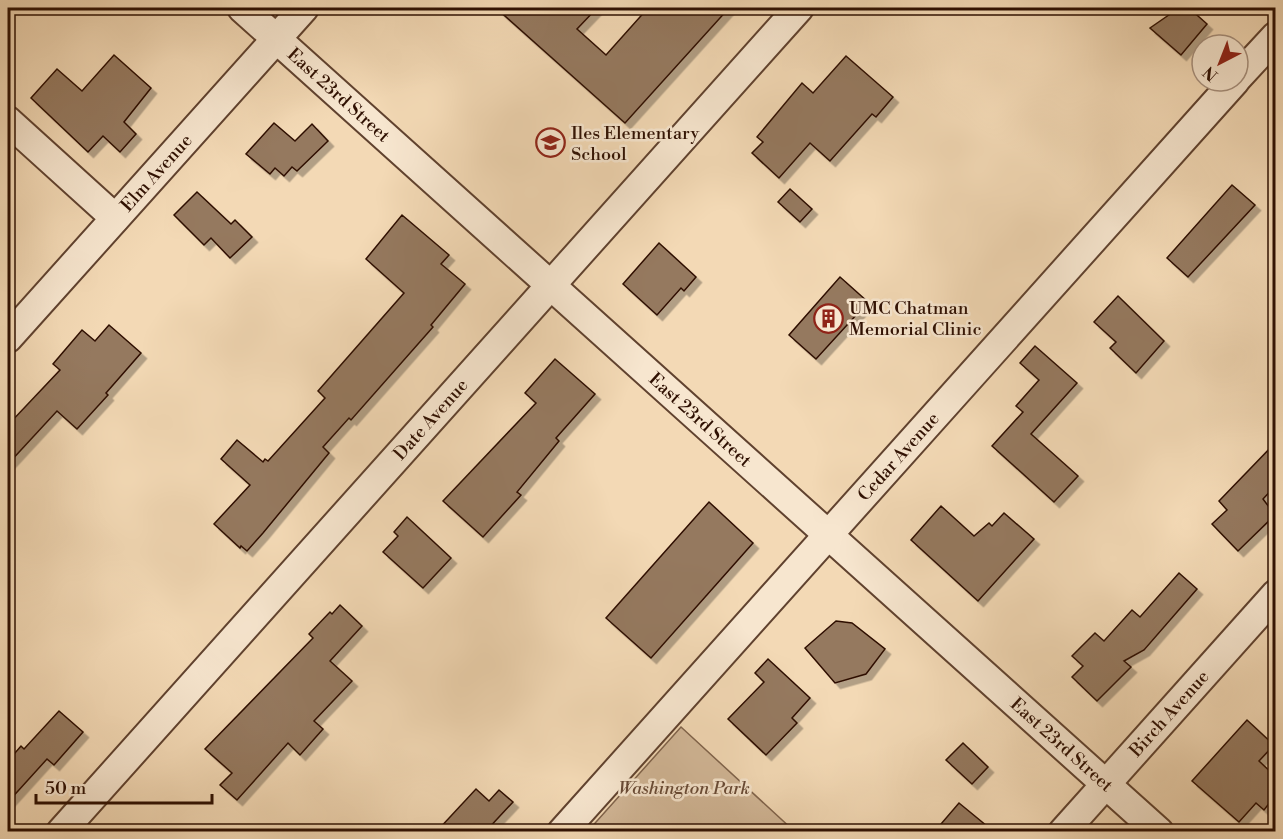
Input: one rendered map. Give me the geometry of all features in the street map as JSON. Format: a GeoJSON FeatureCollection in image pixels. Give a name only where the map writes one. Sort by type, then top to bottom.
{"type":"FeatureCollection","features":[{"type":"Feature","properties":{"kind":"street","name":"East 23rd Street"},"geometry":{"type":"LineString","coordinates":[[242,8],[1159,831]]}},
{"type":"Feature","properties":{"kind":"street","name":"Elm Avenue"},"geometry":{"type":"LineString","coordinates":[[8,338],[304,8]]}},
{"type":"Feature","properties":{"kind":"street","name":"Date Avenue"},"geometry":{"type":"LineString","coordinates":[[62,831],[799,8]]}},
{"type":"Feature","properties":{"kind":"street"},"geometry":{"type":"LineString","coordinates":[[1250,64],[1275,36]]}},
{"type":"Feature","properties":{"kind":"street","name":"Cedar Avenue"},"geometry":{"type":"LineString","coordinates":[[562,831],[1224,93]]}},
{"type":"Feature","properties":{"kind":"street"},"geometry":{"type":"LineString","coordinates":[[8,121],[115,218]]}},
{"type":"Feature","properties":{"kind":"street","name":"Birch Avenue"},"geometry":{"type":"LineString","coordinates":[[1063,831],[1275,594]]}},
{"type":"Feature","properties":{"kind":"green space","name":"Washington Park"},"geometry":{"type":"Polygon","coordinates":[[[681,727],[794,831],[588,831],[681,727]]]}},
{"type":"Feature","properties":{"kind":"building"},"geometry":{"type":"Polygon","coordinates":[[[496,8],[597,8],[577,29],[606,55],[648,8],[729,8],[625,123],[496,8]]]}},
{"type":"Feature","properties":{"kind":"building"},"geometry":{"type":"Polygon","coordinates":[[[1179,8],[1189,8],[1207,24],[1199,33],[1190,33],[1190,44],[1181,55],[1150,28],[1179,8]]]}},
{"type":"Feature","properties":{"kind":"building"},"geometry":{"type":"Polygon","coordinates":[[[114,55],[151,88],[124,122],[136,134],[120,152],[103,136],[88,152],[31,98],[57,69],[82,91],[114,55]]]}},
{"type":"Feature","properties":{"kind":"building"},"geometry":{"type":"Polygon","coordinates":[[[846,56],[893,97],[876,117],[872,114],[830,161],[810,143],[779,178],[752,153],[763,142],[757,137],[802,83],[813,93],[846,56]]]}},
{"type":"Feature","properties":{"kind":"building"},"geometry":{"type":"Polygon","coordinates":[[[274,123],[295,141],[312,124],[328,141],[297,171],[292,167],[284,176],[275,168],[270,174],[246,154],[274,123]]]}},
{"type":"Feature","properties":{"kind":"building"},"geometry":{"type":"Polygon","coordinates":[[[1232,185],[1255,205],[1188,277],[1167,258],[1232,185]]]}},
{"type":"Feature","properties":{"kind":"building"},"geometry":{"type":"Polygon","coordinates":[[[790,189],[812,209],[800,222],[778,202],[790,189]]]}},
{"type":"Feature","properties":{"kind":"building"},"geometry":{"type":"Polygon","coordinates":[[[197,192],[231,224],[235,220],[252,237],[230,258],[211,238],[204,245],[174,215],[197,192]]]}},
{"type":"Feature","properties":{"kind":"building"},"geometry":{"type":"Polygon","coordinates":[[[402,215],[449,255],[441,264],[465,284],[431,325],[433,327],[351,420],[349,418],[323,447],[329,453],[263,533],[247,551],[241,546],[240,548],[214,524],[250,485],[221,459],[237,440],[263,462],[265,459],[268,461],[325,398],[318,391],[404,293],[366,259],[402,215]]]}},
{"type":"Feature","properties":{"kind":"building"},"geometry":{"type":"Polygon","coordinates":[[[659,243],[696,277],[684,291],[681,288],[657,315],[623,284],[659,243]]]}},
{"type":"Feature","properties":{"kind":"building","name":"UMC Chatman Memorial Clinic"},"geometry":{"type":"Polygon","coordinates":[[[840,277],[868,302],[816,359],[789,335],[840,277]]]}},
{"type":"Feature","properties":{"kind":"building"},"geometry":{"type":"Polygon","coordinates":[[[1118,296],[1164,341],[1136,373],[1110,348],[1116,342],[1094,322],[1118,296]]]}},
{"type":"Feature","properties":{"kind":"building"},"geometry":{"type":"Polygon","coordinates":[[[109,325],[141,353],[106,393],[108,395],[77,429],[57,411],[8,464],[8,425],[60,370],[53,364],[82,330],[95,341],[109,325]]]}},
{"type":"Feature","properties":{"kind":"building"},"geometry":{"type":"Polygon","coordinates":[[[1035,346],[1077,383],[1031,434],[1078,476],[1054,502],[992,446],[1023,412],[1016,406],[1039,380],[1020,363],[1035,346]]]}},
{"type":"Feature","properties":{"kind":"building"},"geometry":{"type":"Polygon","coordinates":[[[555,359],[595,394],[556,438],[559,441],[517,492],[521,495],[483,537],[443,501],[536,403],[525,393],[555,359]]]}},
{"type":"Feature","properties":{"kind":"building"},"geometry":{"type":"Polygon","coordinates":[[[1275,443],[1275,486],[1263,499],[1275,515],[1238,551],[1212,524],[1227,510],[1219,501],[1275,443]]]}},
{"type":"Feature","properties":{"kind":"building"},"geometry":{"type":"Polygon","coordinates":[[[709,502],[753,543],[651,658],[606,618],[709,502]]]}},
{"type":"Feature","properties":{"kind":"building"},"geometry":{"type":"Polygon","coordinates":[[[941,506],[974,536],[989,523],[992,526],[1004,513],[1034,539],[978,601],[911,540],[941,506]]]}},
{"type":"Feature","properties":{"kind":"building"},"geometry":{"type":"Polygon","coordinates":[[[407,517],[451,558],[423,588],[383,552],[398,536],[394,532],[407,517]]]}},
{"type":"Feature","properties":{"kind":"building"},"geometry":{"type":"Polygon","coordinates":[[[1179,573],[1197,589],[1144,650],[1124,661],[1131,667],[1097,701],[1072,677],[1083,666],[1072,656],[1095,633],[1104,641],[1132,610],[1140,617],[1179,573]]]}},
{"type":"Feature","properties":{"kind":"building"},"geometry":{"type":"Polygon","coordinates":[[[340,605],[362,626],[330,661],[352,681],[314,721],[323,729],[300,755],[288,743],[237,800],[220,785],[232,773],[205,749],[313,638],[309,634],[340,605]]]}},
{"type":"Feature","properties":{"kind":"building"},"geometry":{"type":"Polygon","coordinates":[[[836,621],[852,623],[885,649],[866,674],[835,683],[805,648],[836,621]]]}},
{"type":"Feature","properties":{"kind":"building"},"geometry":{"type":"Polygon","coordinates":[[[768,659],[810,698],[792,718],[797,723],[766,755],[728,719],[764,682],[755,673],[768,659]]]}},
{"type":"Feature","properties":{"kind":"building"},"geometry":{"type":"Polygon","coordinates":[[[59,711],[83,732],[54,765],[47,759],[8,802],[8,761],[21,746],[24,749],[59,711]]]}},
{"type":"Feature","properties":{"kind":"building"},"geometry":{"type":"Polygon","coordinates":[[[1247,720],[1274,745],[1259,761],[1275,776],[1275,796],[1264,810],[1256,803],[1239,822],[1192,781],[1247,720]]]}},
{"type":"Feature","properties":{"kind":"building"},"geometry":{"type":"Polygon","coordinates":[[[963,743],[988,767],[972,784],[946,760],[963,743]]]}},
{"type":"Feature","properties":{"kind":"building"},"geometry":{"type":"Polygon","coordinates":[[[476,789],[489,801],[499,790],[513,802],[486,831],[437,831],[476,789]]]}},
{"type":"Feature","properties":{"kind":"building"},"geometry":{"type":"Polygon","coordinates":[[[959,803],[993,831],[935,831],[959,803]]]}},
{"type":"Feature","properties":{"kind":"place","name":"Iles Elementary School"},"geometry":{"type":"Point","coordinates":[550,143]}},
{"type":"Feature","properties":{"kind":"place","name":"UMC Chatman Memorial Clinic"},"geometry":{"type":"Point","coordinates":[828,318]}}]}
